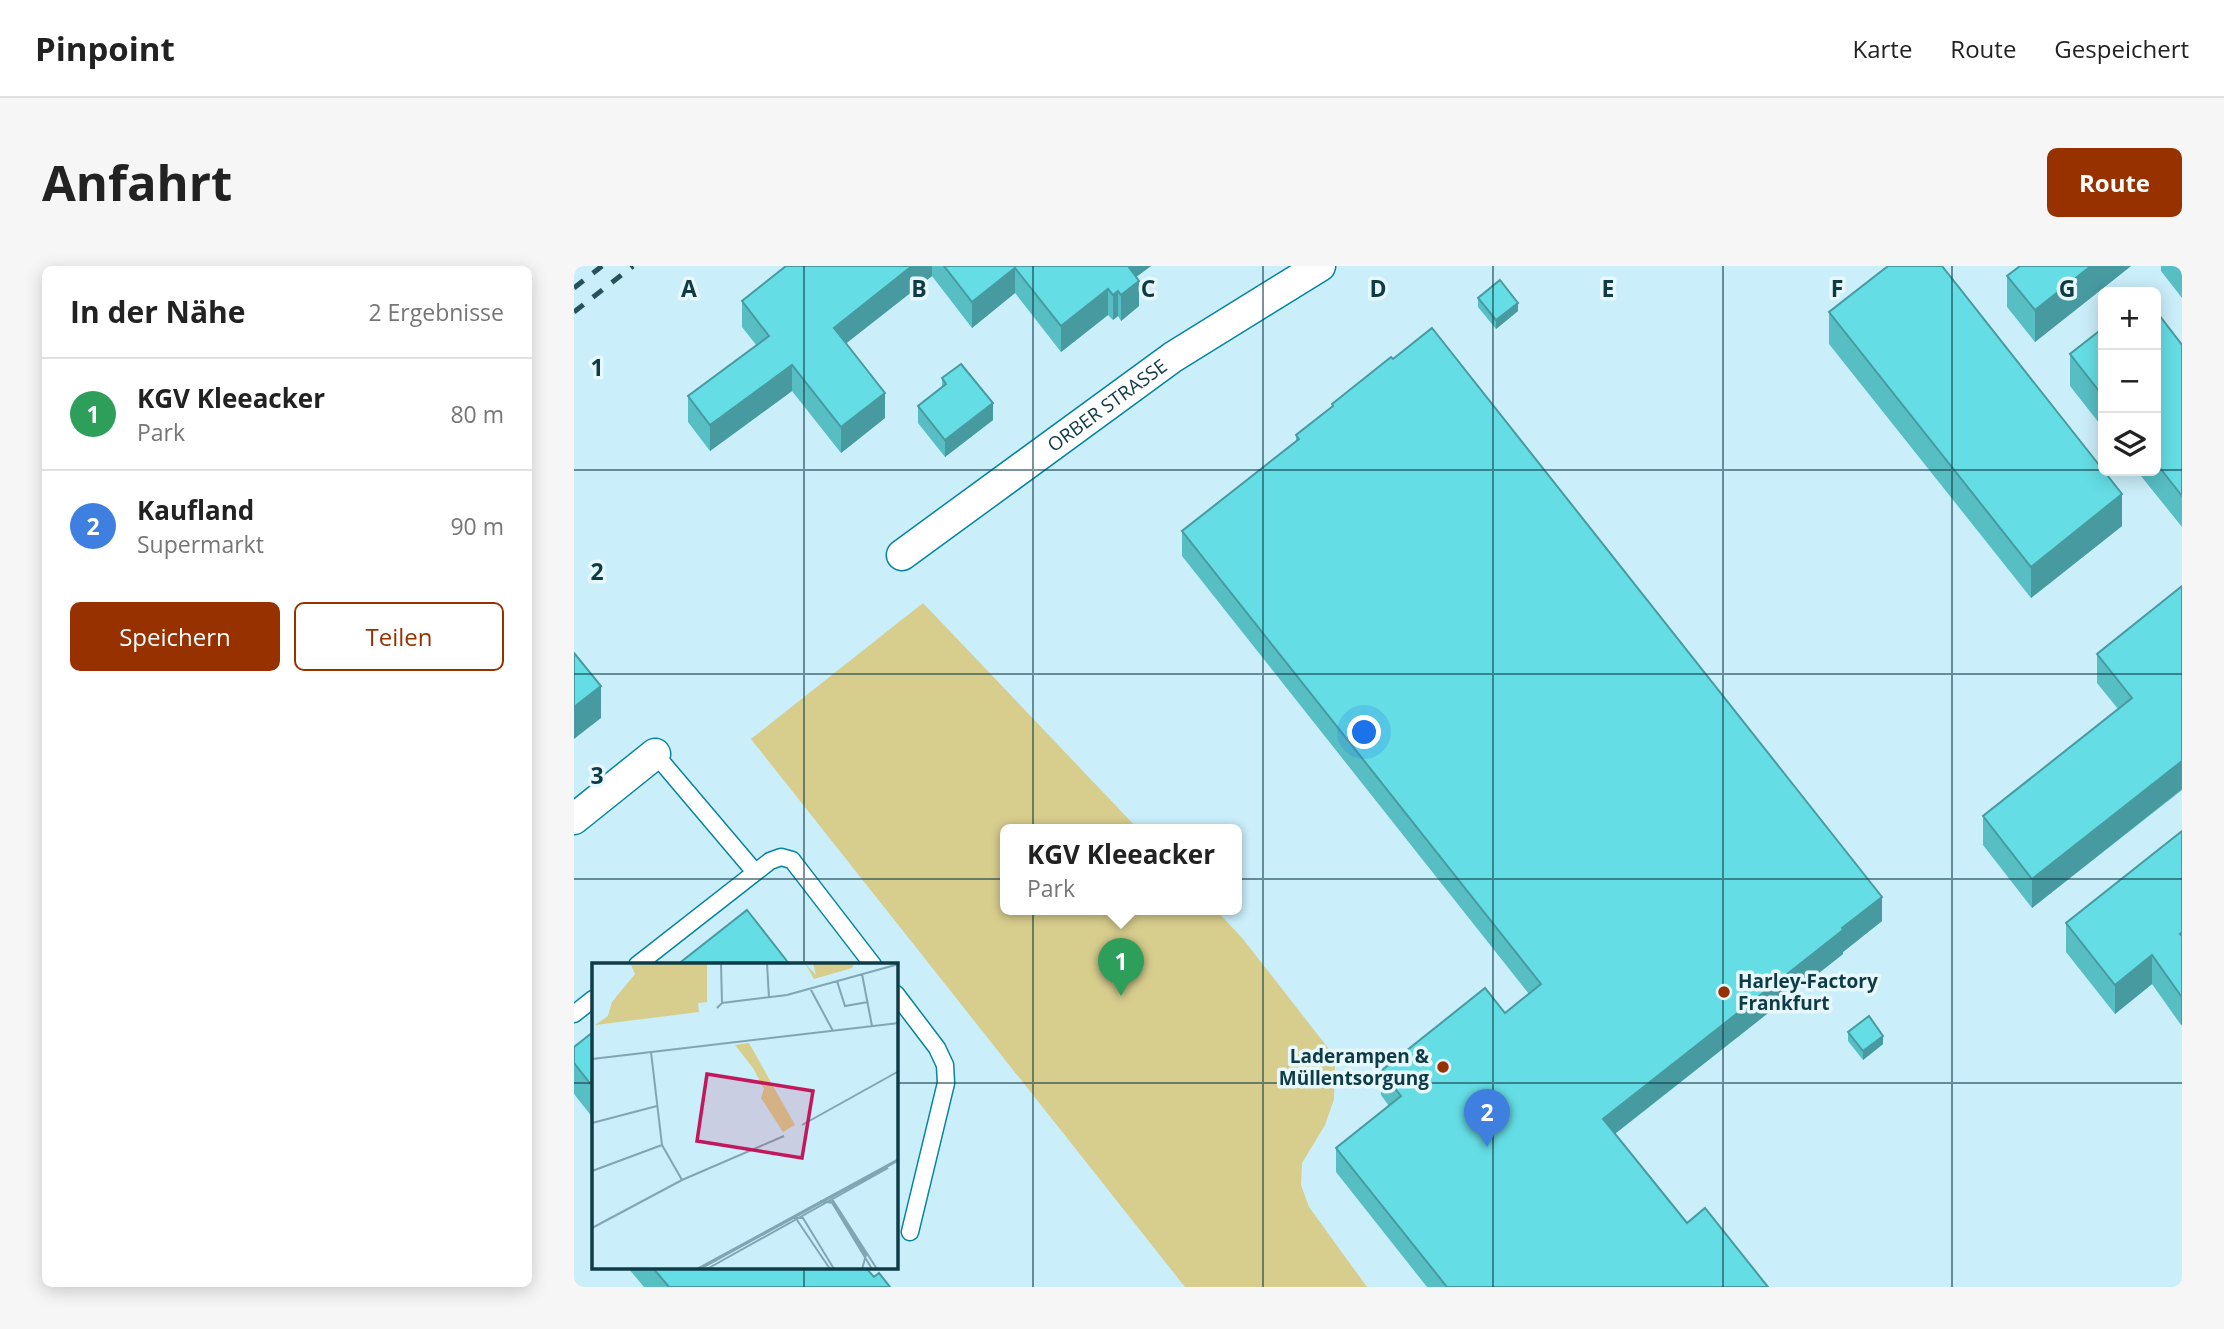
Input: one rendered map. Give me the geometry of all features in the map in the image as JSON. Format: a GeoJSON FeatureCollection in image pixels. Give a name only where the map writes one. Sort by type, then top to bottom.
{"type":"FeatureCollection","features":[{"type":"Feature","properties":{"kind":"street","name":"ORBER STRASSE"},"geometry":{"type":"LineString","coordinates":[[902,555],[1173,357],[1320,266]]}},
{"type":"Feature","properties":{"kind":"street"},"geometry":{"type":"LineString","coordinates":[[574,819],[655,754]]}},
{"type":"Feature","properties":{"kind":"lane"},"geometry":{"type":"LineString","coordinates":[[655,754],[755,872]]}},
{"type":"Feature","properties":{"kind":"lane"},"geometry":{"type":"LineString","coordinates":[[640,963],[755,872],[781,857],[792,860],[871,963]]}},
{"type":"Feature","properties":{"kind":"lane"},"geometry":{"type":"LineString","coordinates":[[898,997],[937,1048],[945,1065],[946,1083],[910,1232]]}},
{"type":"Feature","properties":{"kind":"lane"},"geometry":{"type":"LineString","coordinates":[[574,1014],[592,1000]]}},
{"type":"Feature","properties":{"kind":"shaded area"},"geometry":{"type":"Polygon","coordinates":[[[923,603],[1133,824],[1000,824],[1000,915],[1221,915],[1243,939],[1332,1053],[1335,1065],[1334,1099],[1325,1125],[1302,1163],[1301,1185],[1309,1207],[1367,1287],[1185,1287],[751,739],[923,603]]]}},
{"type":"Feature","properties":{"kind":"building"},"geometry":{"type":"Polygon","coordinates":[[[786,266],[912,266],[834,328],[885,393],[841,427],[792,365],[710,425],[688,396],[769,336],[742,301],[786,266]]]}},
{"type":"Feature","properties":{"kind":"building"},"geometry":{"type":"Polygon","coordinates":[[[944,266],[1128,266],[1139,281],[1121,295],[1118,291],[1113,295],[1108,289],[1061,326],[1015,268],[972,302],[944,266]]]}},
{"type":"Feature","properties":{"kind":"building"},"geometry":{"type":"Polygon","coordinates":[[[1888,266],[1942,266],[2098,464],[2098,476],[2108,476],[2122,494],[2031,567],[1829,312],[1888,266]]]}},
{"type":"Feature","properties":{"kind":"building"},"geometry":{"type":"Polygon","coordinates":[[[2020,266],[2091,266],[2035,310],[2007,276],[2020,266]]]}},
{"type":"Feature","properties":{"kind":"building"},"geometry":{"type":"Polygon","coordinates":[[[1500,280],[1518,303],[1496,320],[1478,298],[1500,280]]]}},
{"type":"Feature","properties":{"kind":"building"},"geometry":{"type":"Polygon","coordinates":[[[2161,318],[2182,345],[2182,496],[2161,469],[2161,318]]]}},
{"type":"Feature","properties":{"kind":"building"},"geometry":{"type":"Polygon","coordinates":[[[1432,328],[1882,897],[1603,1119],[1687,1223],[1705,1208],[1768,1287],[1447,1287],[1336,1148],[1401,1096],[1381,1071],[1485,988],[1505,1013],[1541,984],[1182,531],[1299,439],[1296,435],[1333,406],[1332,404],[1432,328]]]}},
{"type":"Feature","properties":{"kind":"building"},"geometry":{"type":"Polygon","coordinates":[[[2098,332],[2098,390],[2070,354],[2098,332]]]}},
{"type":"Feature","properties":{"kind":"building"},"geometry":{"type":"Polygon","coordinates":[[[961,364],[993,403],[945,440],[918,406],[946,384],[942,378],[961,364]]]}},
{"type":"Feature","properties":{"kind":"building"},"geometry":{"type":"Polygon","coordinates":[[[2182,586],[2182,761],[2032,879],[1983,816],[2132,698],[2097,654],[2182,586]]]}},
{"type":"Feature","properties":{"kind":"building"},"geometry":{"type":"Polygon","coordinates":[[[574,653],[601,686],[574,707],[574,653]]]}},
{"type":"Feature","properties":{"kind":"building"},"geometry":{"type":"Polygon","coordinates":[[[2182,831],[2182,995],[2152,955],[2115,985],[2066,923],[2182,831]]]}},
{"type":"Feature","properties":{"kind":"building"},"geometry":{"type":"Polygon","coordinates":[[[747,910],[788,963],[680,963],[747,910]]]}},
{"type":"Feature","properties":{"kind":"building"},"geometry":{"type":"Polygon","coordinates":[[[1869,1016],[1883,1036],[1863,1051],[1848,1032],[1869,1016]]]}},
{"type":"Feature","properties":{"kind":"building"},"geometry":{"type":"Polygon","coordinates":[[[592,1033],[592,1086],[574,1063],[574,1047],[592,1033]]]}},
{"type":"Feature","properties":{"kind":"building"},"geometry":{"type":"Polygon","coordinates":[[[655,1270],[868,1270],[874,1277],[879,1273],[890,1287],[669,1287],[655,1270]]]}},
{"type":"Feature","properties":{"kind":"railway"},"geometry":{"type":"LineString","coordinates":[[574,288],[602,266]]}},
{"type":"Feature","properties":{"kind":"railway"},"geometry":{"type":"LineString","coordinates":[[574,312],[633,266]]}},
{"type":"Feature","properties":{"kind":"place","name":"Harley-Factory Frankfurt"},"geometry":{"type":"Point","coordinates":[1724,992]}},
{"type":"Feature","properties":{"kind":"place","name":"KGV Kleeacker"},"geometry":{"type":"Point","coordinates":[1121,996]}},
{"type":"Feature","properties":{"kind":"place","name":"Laderampen & Müllentsorgung"},"geometry":{"type":"Point","coordinates":[1443,1067]}},
{"type":"Feature","properties":{"kind":"place","name":"Kaufland"},"geometry":{"type":"Point","coordinates":[1487,1147]}}]}
